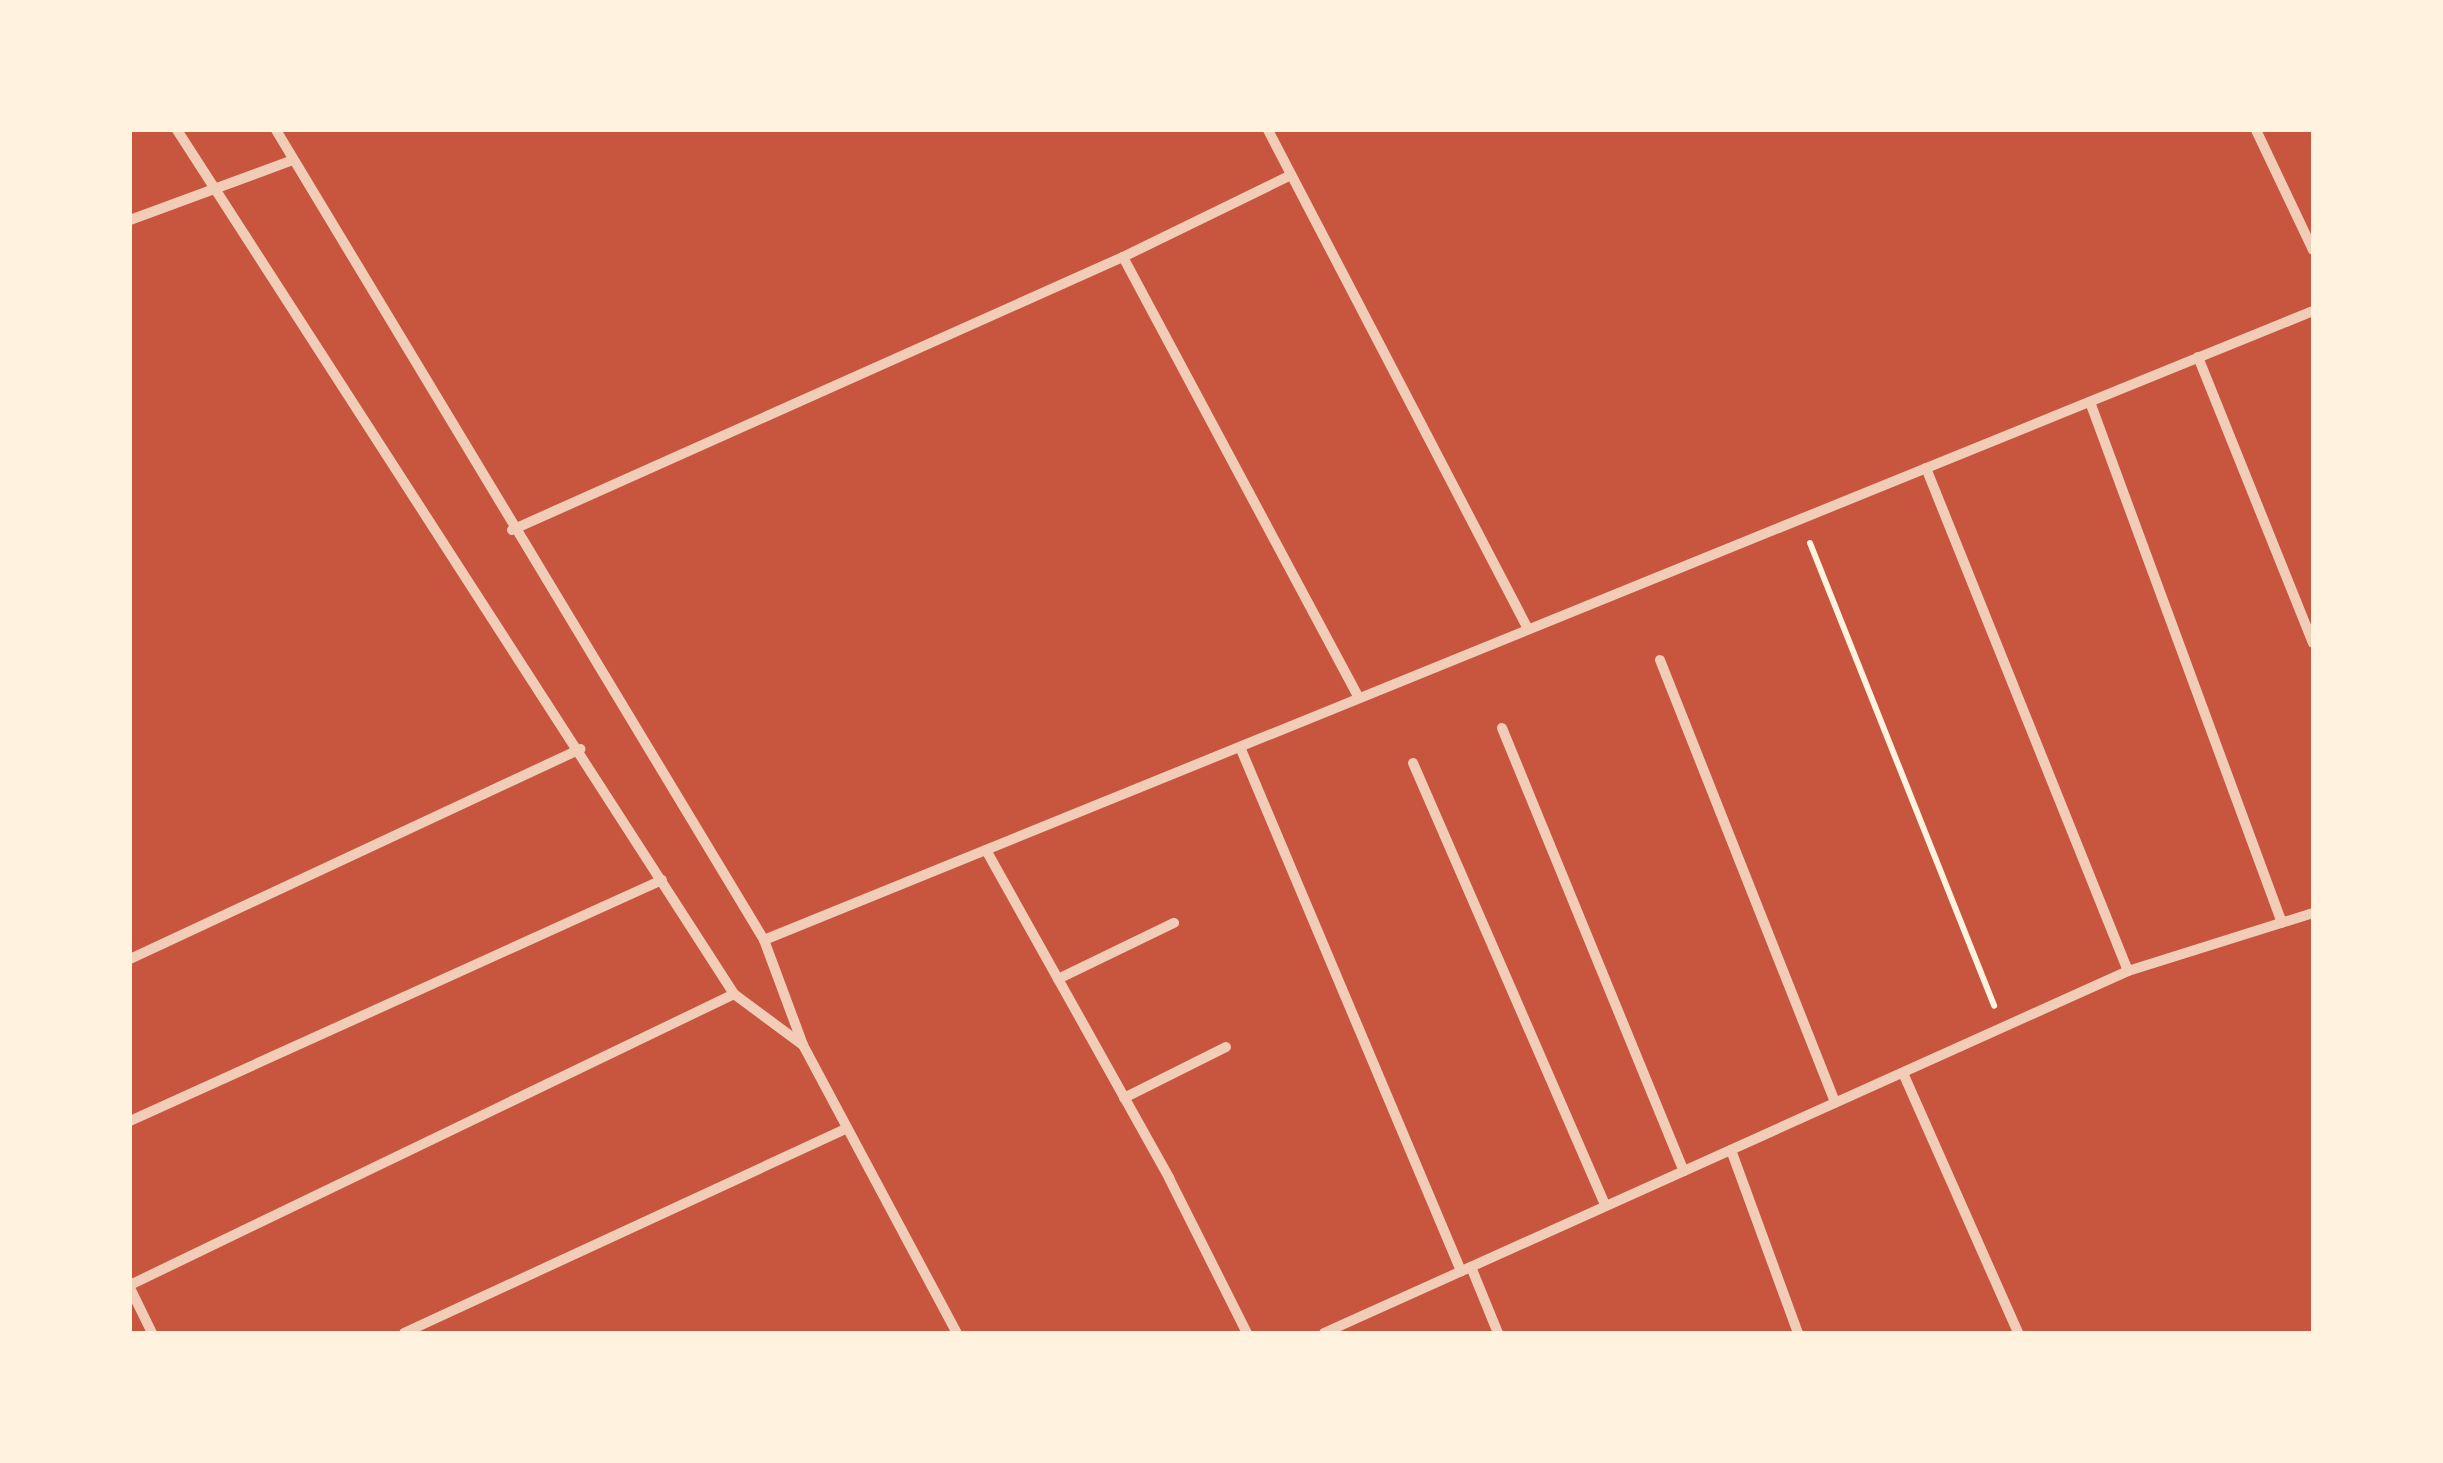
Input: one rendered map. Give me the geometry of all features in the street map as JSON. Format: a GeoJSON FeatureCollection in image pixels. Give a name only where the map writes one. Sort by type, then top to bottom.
{"type":"FeatureCollection","features":[{"type":"Feature","properties":{"kind":"street"},"geometry":{"type":"LineString","coordinates":[[177,130],[582,749],[734,994],[803,1045]]}},
{"type":"Feature","properties":{"kind":"street"},"geometry":{"type":"LineString","coordinates":[[276,130],[512,530],[764,940],[803,1045],[957,1333]]}},
{"type":"Feature","properties":{"kind":"street"},"geometry":{"type":"LineString","coordinates":[[1268,130],[1528,630]]}},
{"type":"Feature","properties":{"kind":"street"},"geometry":{"type":"LineString","coordinates":[[2256,130],[2313,250]]}},
{"type":"Feature","properties":{"kind":"street"},"geometry":{"type":"LineString","coordinates":[[130,220],[218,192],[293,160]]}},
{"type":"Feature","properties":{"kind":"street"},"geometry":{"type":"LineString","coordinates":[[512,530],[1123,257],[1292,175]]}},
{"type":"Feature","properties":{"kind":"street"},"geometry":{"type":"LineString","coordinates":[[1123,257],[1360,698]]}},
{"type":"Feature","properties":{"kind":"street"},"geometry":{"type":"LineString","coordinates":[[764,940],[2313,311]]}},
{"type":"Feature","properties":{"kind":"street"},"geometry":{"type":"LineString","coordinates":[[2198,358],[2313,643]]}},
{"type":"Feature","properties":{"kind":"street"},"geometry":{"type":"LineString","coordinates":[[2090,402],[2282,923]]}},
{"type":"Feature","properties":{"kind":"street"},"geometry":{"type":"LineString","coordinates":[[1926,468],[2128,971]]}},
{"type":"Feature","properties":{"kind":"street"},"geometry":{"type":"LineString","coordinates":[[1660,660],[1835,1103]]}},
{"type":"Feature","properties":{"kind":"street"},"geometry":{"type":"LineString","coordinates":[[1502,728],[1684,1171]]}},
{"type":"Feature","properties":{"kind":"street"},"geometry":{"type":"LineString","coordinates":[[1240,747],[1466,1269],[1498,1333]]}},
{"type":"Feature","properties":{"kind":"street"},"geometry":{"type":"LineString","coordinates":[[130,959],[582,749]]}},
{"type":"Feature","properties":{"kind":"street"},"geometry":{"type":"LineString","coordinates":[[1413,763],[1606,1206]]}},
{"type":"Feature","properties":{"kind":"street"},"geometry":{"type":"LineString","coordinates":[[986,850],[1124,1098],[1246,1333]]}},
{"type":"Feature","properties":{"kind":"street"},"geometry":{"type":"LineString","coordinates":[[130,1120],[662,880]]}},
{"type":"Feature","properties":{"kind":"street"},"geometry":{"type":"LineString","coordinates":[[1324,1333],[2128,971],[2313,913]]}},
{"type":"Feature","properties":{"kind":"street"},"geometry":{"type":"LineString","coordinates":[[1058,979],[1174,924]]}},
{"type":"Feature","properties":{"kind":"street"},"geometry":{"type":"LineString","coordinates":[[152,1333],[130,1286],[734,994]]}},
{"type":"Feature","properties":{"kind":"street"},"geometry":{"type":"LineString","coordinates":[[1124,1098],[1226,1048]]}},
{"type":"Feature","properties":{"kind":"street"},"geometry":{"type":"LineString","coordinates":[[1903,1073],[2018,1333]]}},
{"type":"Feature","properties":{"kind":"street"},"geometry":{"type":"LineString","coordinates":[[404,1333],[847,1128]]}},
{"type":"Feature","properties":{"kind":"street"},"geometry":{"type":"LineString","coordinates":[[1731,1150],[1798,1333]]}},
{"type":"Feature","properties":{"kind":"path"},"geometry":{"type":"LineString","coordinates":[[1801,519],[2002,1028]]}}]}
